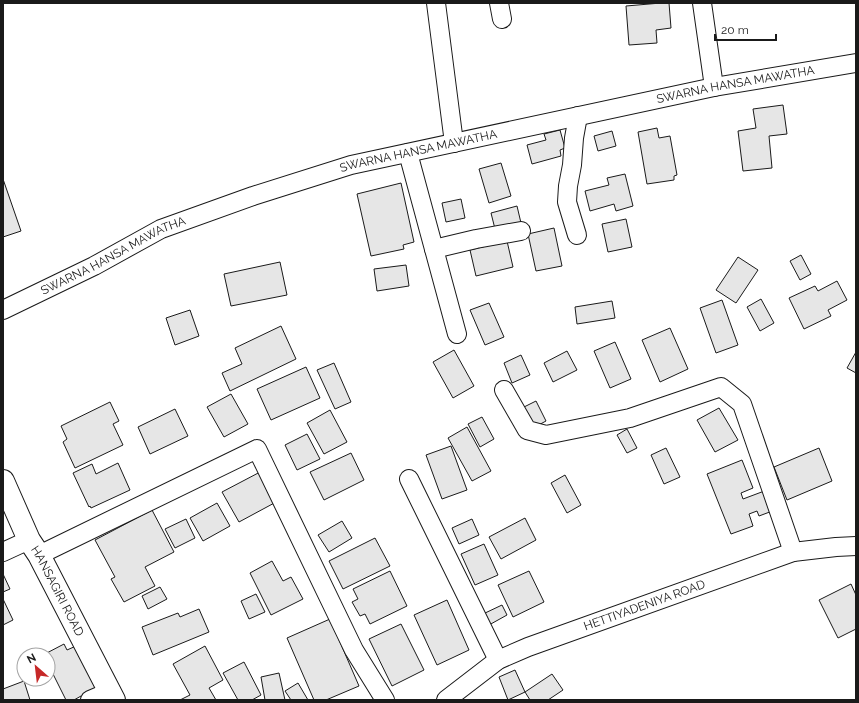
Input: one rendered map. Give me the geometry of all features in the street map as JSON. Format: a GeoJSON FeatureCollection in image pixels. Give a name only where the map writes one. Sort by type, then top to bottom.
{"type":"FeatureCollection","features":[{"type":"Feature","properties":{"kind":"street"},"geometry":{"type":"LineString","coordinates":[[436,3],[454,143]]}},
{"type":"Feature","properties":{"kind":"street"},"geometry":{"type":"LineString","coordinates":[[702,3],[714,87]]}},
{"type":"Feature","properties":{"kind":"street","name":"SWARNA HANSA MAWATHA"},"geometry":{"type":"LineString","coordinates":[[3,310],[94,266],[161,229],[253,196],[351,165],[714,87],[856,63]]}},
{"type":"Feature","properties":{"kind":"street"},"geometry":{"type":"LineString","coordinates":[[577,235],[567,202],[578,116]]}},
{"type":"Feature","properties":{"kind":"street"},"geometry":{"type":"LineString","coordinates":[[408,153],[457,334]]}},
{"type":"Feature","properties":{"kind":"street"},"geometry":{"type":"LineString","coordinates":[[434,248],[521,231]]}},
{"type":"Feature","properties":{"kind":"street"},"geometry":{"type":"LineString","coordinates":[[504,390],[527,430],[546,435],[630,418],[721,387],[742,404],[793,552]]}},
{"type":"Feature","properties":{"kind":"street"},"geometry":{"type":"LineString","coordinates":[[3,552],[34,547],[257,449],[354,650],[385,700]]}},
{"type":"Feature","properties":{"kind":"street"},"geometry":{"type":"LineString","coordinates":[[409,479],[498,660]]}},
{"type":"Feature","properties":{"kind":"street","name":"HANSAGIRI ROAD"},"geometry":{"type":"LineString","coordinates":[[3,481],[34,547],[113,696]]}},
{"type":"Feature","properties":{"kind":"street","name":"HETTIYADENIYA ROAD"},"geometry":{"type":"LineString","coordinates":[[446,700],[498,660],[528,647],[793,552],[856,546]]}},
{"type":"Feature","properties":{"kind":"street"},"geometry":{"type":"LineString","coordinates":[[90,700],[113,696]]}},
{"type":"Feature","properties":{"kind":"building"},"geometry":{"type":"Polygon","coordinates":[[[669,3],[671,28],[656,30],[657,43],[629,45],[626,6],[669,3]]]}},
{"type":"Feature","properties":{"kind":"building"},"geometry":{"type":"Polygon","coordinates":[[[783,105],[787,134],[769,136],[772,168],[743,171],[738,131],[756,128],[753,109],[783,105]]]}},
{"type":"Feature","properties":{"kind":"building"},"geometry":{"type":"Polygon","coordinates":[[[657,128],[659,138],[670,136],[677,175],[674,176],[674,180],[647,184],[638,132],[657,128]]]}},
{"type":"Feature","properties":{"kind":"building"},"geometry":{"type":"Polygon","coordinates":[[[560,130],[565,148],[560,150],[561,156],[532,164],[527,145],[546,140],[544,134],[560,130]]]}},
{"type":"Feature","properties":{"kind":"building"},"geometry":{"type":"Polygon","coordinates":[[[612,131],[616,146],[598,151],[594,136],[612,131]]]}},
{"type":"Feature","properties":{"kind":"building"},"geometry":{"type":"Polygon","coordinates":[[[501,163],[511,196],[489,203],[479,169],[501,163]]]}},
{"type":"Feature","properties":{"kind":"building"},"geometry":{"type":"Polygon","coordinates":[[[625,174],[633,206],[616,211],[614,204],[590,211],[585,191],[609,185],[607,178],[625,174]]]}},
{"type":"Feature","properties":{"kind":"building"},"geometry":{"type":"Polygon","coordinates":[[[3,179],[21,231],[3,237],[3,179]]]}},
{"type":"Feature","properties":{"kind":"building"},"geometry":{"type":"Polygon","coordinates":[[[401,183],[414,242],[403,245],[404,249],[371,256],[357,194],[401,183]]]}},
{"type":"Feature","properties":{"kind":"building"},"geometry":{"type":"Polygon","coordinates":[[[461,199],[465,218],[446,222],[442,203],[461,199]]]}},
{"type":"Feature","properties":{"kind":"building"},"geometry":{"type":"Polygon","coordinates":[[[517,206],[521,223],[495,229],[491,213],[517,206]]]}},
{"type":"Feature","properties":{"kind":"building"},"geometry":{"type":"Polygon","coordinates":[[[626,219],[632,247],[608,252],[602,224],[626,219]]]}},
{"type":"Feature","properties":{"kind":"building"},"geometry":{"type":"Polygon","coordinates":[[[554,228],[562,266],[536,271],[528,234],[554,228]]]}},
{"type":"Feature","properties":{"kind":"building"},"geometry":{"type":"Polygon","coordinates":[[[507,241],[513,267],[476,276],[470,250],[507,241]]]}},
{"type":"Feature","properties":{"kind":"building"},"geometry":{"type":"Polygon","coordinates":[[[801,255],[811,274],[800,280],[790,261],[801,255]]]}},
{"type":"Feature","properties":{"kind":"building"},"geometry":{"type":"Polygon","coordinates":[[[738,257],[758,270],[736,303],[716,290],[738,257]]]}},
{"type":"Feature","properties":{"kind":"building"},"geometry":{"type":"Polygon","coordinates":[[[280,262],[287,295],[231,306],[224,274],[280,262]]]}},
{"type":"Feature","properties":{"kind":"building"},"geometry":{"type":"Polygon","coordinates":[[[406,265],[409,286],[377,291],[374,269],[406,265]]]}},
{"type":"Feature","properties":{"kind":"building"},"geometry":{"type":"Polygon","coordinates":[[[837,281],[847,300],[828,310],[831,316],[804,329],[789,298],[815,286],[818,291],[837,281]]]}},
{"type":"Feature","properties":{"kind":"building"},"geometry":{"type":"Polygon","coordinates":[[[761,299],[774,323],[760,331],[747,307],[761,299]]]}},
{"type":"Feature","properties":{"kind":"building"},"geometry":{"type":"Polygon","coordinates":[[[722,300],[738,345],[716,353],[700,308],[722,300]]]}},
{"type":"Feature","properties":{"kind":"building"},"geometry":{"type":"Polygon","coordinates":[[[612,301],[615,318],[577,324],[575,307],[612,301]]]}},
{"type":"Feature","properties":{"kind":"building"},"geometry":{"type":"Polygon","coordinates":[[[489,303],[504,337],[485,345],[470,310],[489,303]]]}},
{"type":"Feature","properties":{"kind":"building"},"geometry":{"type":"Polygon","coordinates":[[[190,310],[199,336],[175,345],[166,318],[190,310]]]}},
{"type":"Feature","properties":{"kind":"building"},"geometry":{"type":"Polygon","coordinates":[[[281,326],[296,359],[230,391],[222,373],[242,364],[235,348],[281,326]]]}},
{"type":"Feature","properties":{"kind":"building"},"geometry":{"type":"Polygon","coordinates":[[[670,328],[688,369],[660,382],[642,340],[670,328]]]}},
{"type":"Feature","properties":{"kind":"building"},"geometry":{"type":"Polygon","coordinates":[[[615,342],[631,379],[610,388],[594,351],[615,342]]]}},
{"type":"Feature","properties":{"kind":"building"},"geometry":{"type":"Polygon","coordinates":[[[454,350],[474,386],[453,398],[433,362],[454,350]]]}},
{"type":"Feature","properties":{"kind":"building"},"geometry":{"type":"Polygon","coordinates":[[[567,351],[577,370],[553,382],[544,363],[567,351]]]}},
{"type":"Feature","properties":{"kind":"building"},"geometry":{"type":"Polygon","coordinates":[[[856,352],[856,373],[847,368],[856,352]]]}},
{"type":"Feature","properties":{"kind":"building"},"geometry":{"type":"Polygon","coordinates":[[[521,355],[530,375],[512,383],[504,363],[521,355]]]}},
{"type":"Feature","properties":{"kind":"building"},"geometry":{"type":"Polygon","coordinates":[[[334,363],[351,402],[335,409],[317,370],[334,363]]]}},
{"type":"Feature","properties":{"kind":"building"},"geometry":{"type":"Polygon","coordinates":[[[306,367],[320,398],[271,420],[257,389],[306,367]]]}},
{"type":"Feature","properties":{"kind":"building"},"geometry":{"type":"Polygon","coordinates":[[[231,394],[248,424],[224,437],[207,407],[231,394]]]}},
{"type":"Feature","properties":{"kind":"building"},"geometry":{"type":"Polygon","coordinates":[[[536,401],[546,421],[533,428],[522,408],[536,401]]]}},
{"type":"Feature","properties":{"kind":"building"},"geometry":{"type":"Polygon","coordinates":[[[110,402],[119,421],[113,424],[123,445],[75,468],[63,442],[67,439],[61,426],[110,402]]]}},
{"type":"Feature","properties":{"kind":"building"},"geometry":{"type":"Polygon","coordinates":[[[719,408],[738,440],[715,452],[697,420],[719,408]]]}},
{"type":"Feature","properties":{"kind":"building"},"geometry":{"type":"Polygon","coordinates":[[[175,409],[188,436],[150,454],[138,427],[175,409]]]}},
{"type":"Feature","properties":{"kind":"building"},"geometry":{"type":"Polygon","coordinates":[[[330,410],[347,442],[324,454],[307,423],[330,410]]]}},
{"type":"Feature","properties":{"kind":"building"},"geometry":{"type":"Polygon","coordinates":[[[482,417],[494,439],[480,447],[468,424],[482,417]]]}},
{"type":"Feature","properties":{"kind":"building"},"geometry":{"type":"Polygon","coordinates":[[[467,427],[491,471],[472,481],[448,438],[467,427]]]}},
{"type":"Feature","properties":{"kind":"building"},"geometry":{"type":"Polygon","coordinates":[[[627,429],[637,448],[627,453],[617,435],[627,429]]]}},
{"type":"Feature","properties":{"kind":"building"},"geometry":{"type":"Polygon","coordinates":[[[307,434],[320,459],[297,470],[285,445],[307,434]]]}},
{"type":"Feature","properties":{"kind":"building"},"geometry":{"type":"Polygon","coordinates":[[[451,446],[467,490],[442,499],[426,455],[451,446]]]}},
{"type":"Feature","properties":{"kind":"building"},"geometry":{"type":"Polygon","coordinates":[[[666,448],[680,477],[664,484],[651,455],[666,448]]]}},
{"type":"Feature","properties":{"kind":"building"},"geometry":{"type":"Polygon","coordinates":[[[819,448],[832,481],[787,500],[774,467],[819,448]]]}},
{"type":"Feature","properties":{"kind":"building"},"geometry":{"type":"Polygon","coordinates":[[[351,453],[364,480],[324,500],[310,472],[351,453]]]}},
{"type":"Feature","properties":{"kind":"building"},"geometry":{"type":"Polygon","coordinates":[[[742,460],[753,488],[741,493],[743,499],[767,490],[775,510],[759,516],[757,511],[749,514],[753,526],[731,534],[707,474],[742,460]]]}},
{"type":"Feature","properties":{"kind":"building"},"geometry":{"type":"Polygon","coordinates":[[[118,463],[130,490],[91,508],[90,506],[89,507],[73,473],[92,464],[96,474],[118,463]]]}},
{"type":"Feature","properties":{"kind":"building"},"geometry":{"type":"Polygon","coordinates":[[[262,471],[278,501],[239,522],[222,492],[262,471]]]}},
{"type":"Feature","properties":{"kind":"building"},"geometry":{"type":"Polygon","coordinates":[[[565,475],[581,505],[567,513],[551,483],[565,475]]]}},
{"type":"Feature","properties":{"kind":"building"},"geometry":{"type":"Polygon","coordinates":[[[217,503],[230,526],[203,541],[190,518],[217,503]]]}},
{"type":"Feature","properties":{"kind":"building"},"geometry":{"type":"Polygon","coordinates":[[[152,510],[174,552],[145,567],[155,586],[124,602],[111,579],[115,577],[95,540],[152,510]]]}},
{"type":"Feature","properties":{"kind":"building"},"geometry":{"type":"Polygon","coordinates":[[[525,518],[536,540],[501,559],[489,537],[525,518]]]}},
{"type":"Feature","properties":{"kind":"building"},"geometry":{"type":"Polygon","coordinates":[[[186,519],[195,538],[175,548],[165,529],[186,519]]]}},
{"type":"Feature","properties":{"kind":"building"},"geometry":{"type":"Polygon","coordinates":[[[472,519],[479,535],[459,544],[452,528],[472,519]]]}},
{"type":"Feature","properties":{"kind":"building"},"geometry":{"type":"Polygon","coordinates":[[[342,521],[352,538],[329,552],[318,535],[342,521]]]}},
{"type":"Feature","properties":{"kind":"building"},"geometry":{"type":"Polygon","coordinates":[[[375,538],[390,566],[343,589],[329,561],[375,538]]]}},
{"type":"Feature","properties":{"kind":"building"},"geometry":{"type":"Polygon","coordinates":[[[484,544],[498,575],[475,585],[461,554],[484,544]]]}},
{"type":"Feature","properties":{"kind":"building"},"geometry":{"type":"Polygon","coordinates":[[[272,561],[283,581],[291,577],[303,599],[271,615],[250,573],[272,561]]]}},
{"type":"Feature","properties":{"kind":"building"},"geometry":{"type":"Polygon","coordinates":[[[390,571],[407,606],[370,624],[365,614],[360,616],[352,602],[358,599],[353,589],[390,571]]]}},
{"type":"Feature","properties":{"kind":"building"},"geometry":{"type":"Polygon","coordinates":[[[529,571],[544,602],[513,617],[498,585],[529,571]]]}},
{"type":"Feature","properties":{"kind":"building"},"geometry":{"type":"Polygon","coordinates":[[[3,574],[10,589],[3,592],[3,574]]]}},
{"type":"Feature","properties":{"kind":"building"},"geometry":{"type":"Polygon","coordinates":[[[851,584],[856,595],[856,629],[838,638],[819,600],[851,584]]]}},
{"type":"Feature","properties":{"kind":"building"},"geometry":{"type":"Polygon","coordinates":[[[160,587],[167,599],[148,609],[142,596],[160,587]]]}},
{"type":"Feature","properties":{"kind":"building"},"geometry":{"type":"Polygon","coordinates":[[[256,594],[265,612],[249,619],[241,601],[256,594]]]}},
{"type":"Feature","properties":{"kind":"building"},"geometry":{"type":"Polygon","coordinates":[[[3,599],[13,620],[3,625],[3,599]]]}},
{"type":"Feature","properties":{"kind":"building"},"geometry":{"type":"Polygon","coordinates":[[[447,600],[469,650],[437,665],[414,615],[447,600]]]}},
{"type":"Feature","properties":{"kind":"building"},"geometry":{"type":"Polygon","coordinates":[[[502,605],[507,615],[489,625],[483,614],[502,605]]]}},
{"type":"Feature","properties":{"kind":"building"},"geometry":{"type":"Polygon","coordinates":[[[199,609],[209,632],[153,655],[142,627],[178,613],[180,617],[199,609]]]}},
{"type":"Feature","properties":{"kind":"building"},"geometry":{"type":"Polygon","coordinates":[[[330,619],[359,686],[326,700],[314,700],[287,638],[330,619]]]}},
{"type":"Feature","properties":{"kind":"building"},"geometry":{"type":"Polygon","coordinates":[[[401,624],[424,670],[392,686],[369,639],[401,624]]]}},
{"type":"Feature","properties":{"kind":"building"},"geometry":{"type":"Polygon","coordinates":[[[64,644],[67,650],[76,646],[105,688],[83,699],[81,696],[74,700],[66,700],[56,680],[56,648],[64,644]]]}},
{"type":"Feature","properties":{"kind":"building"},"geometry":{"type":"Polygon","coordinates":[[[205,646],[223,680],[209,688],[216,700],[180,700],[190,695],[173,664],[205,646]]]}},
{"type":"Feature","properties":{"kind":"building"},"geometry":{"type":"Polygon","coordinates":[[[244,662],[261,695],[252,700],[238,700],[223,673],[244,662]]]}},
{"type":"Feature","properties":{"kind":"building"},"geometry":{"type":"Polygon","coordinates":[[[515,670],[525,692],[508,700],[499,677],[515,670]]]}},
{"type":"Feature","properties":{"kind":"building"},"geometry":{"type":"Polygon","coordinates":[[[279,673],[285,700],[265,700],[261,677],[279,673]]]}},
{"type":"Feature","properties":{"kind":"building"},"geometry":{"type":"Polygon","coordinates":[[[552,674],[563,690],[548,700],[530,700],[525,692],[552,674]]]}},
{"type":"Feature","properties":{"kind":"building"},"geometry":{"type":"Polygon","coordinates":[[[298,683],[308,700],[291,700],[285,691],[298,683]]]}},
{"type":"Feature","properties":{"kind":"building"},"geometry":{"type":"Polygon","coordinates":[[[16,684],[16,687],[26,687],[30,700],[3,700],[3,689],[16,684]]]}}]}
